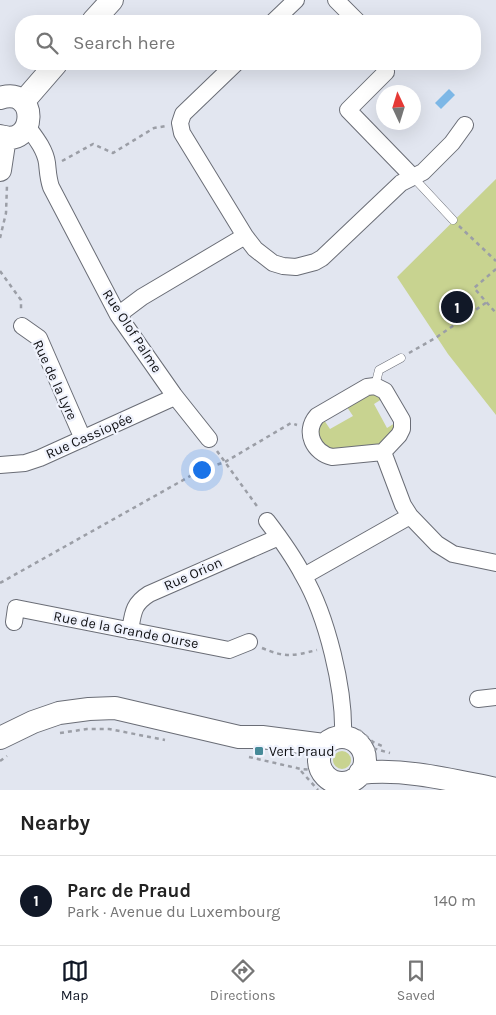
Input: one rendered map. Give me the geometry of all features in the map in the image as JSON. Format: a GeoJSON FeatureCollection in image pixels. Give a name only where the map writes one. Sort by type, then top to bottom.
{"type":"FeatureCollection","features":[{"type":"Feature","properties":{"kind":"street"},"geometry":{"type":"LineString","coordinates":[[98,15],[112,0]]}},
{"type":"Feature","properties":{"kind":"street"},"geometry":{"type":"LineString","coordinates":[[280,15],[296,0]]}},
{"type":"Feature","properties":{"kind":"street"},"geometry":{"type":"LineString","coordinates":[[336,0],[351,15]]}},
{"type":"Feature","properties":{"kind":"street"},"geometry":{"type":"LineString","coordinates":[[23,102],[51,70]]}},
{"type":"Feature","properties":{"kind":"street"},"geometry":{"type":"LineString","coordinates":[[229,70],[183,114],[180,123],[182,133],[245,236],[255,249],[273,263],[283,266],[305,265],[322,258],[401,183],[423,172],[452,143],[465,125]]}},
{"type":"Feature","properties":{"kind":"street"},"geometry":{"type":"LineString","coordinates":[[386,70],[386,72],[348,110],[413,177]]}},
{"type":"Feature","properties":{"kind":"street"},"geometry":{"type":"LineString","coordinates":[[0,98],[12,96],[23,102],[29,112],[27,126],[23,132],[16,136],[2,137],[4,176]]}},
{"type":"Feature","properties":{"kind":"street","name":"Rue Olof Palme"},"geometry":{"type":"LineString","coordinates":[[27,126],[40,143],[47,161],[47,175],[51,187],[118,315],[174,395],[209,439]]}},
{"type":"Feature","properties":{"kind":"street"},"geometry":{"type":"LineString","coordinates":[[118,315],[142,297],[245,236]]}},
{"type":"Feature","properties":{"kind":"street","name":"Rue de la Lyre"},"geometry":{"type":"LineString","coordinates":[[22,326],[38,338],[83,438]]}},
{"type":"Feature","properties":{"kind":"street"},"geometry":{"type":"LineString","coordinates":[[375,386],[385,392],[402,420],[402,429],[399,435],[383,452],[332,457],[324,455],[314,445],[311,437],[311,427],[312,421],[317,416],[367,387],[375,386]]}},
{"type":"Feature","properties":{"kind":"street","name":"Rue Cassiopée"},"geometry":{"type":"LineString","coordinates":[[0,465],[40,458],[168,400],[174,395]]}},
{"type":"Feature","properties":{"kind":"street"},"geometry":{"type":"LineString","coordinates":[[383,452],[400,499],[410,516],[437,544],[448,552],[496,563]]}},
{"type":"Feature","properties":{"kind":"street"},"geometry":{"type":"LineString","coordinates":[[304,576],[410,516]]}},
{"type":"Feature","properties":{"kind":"street"},"geometry":{"type":"LineString","coordinates":[[267,521],[304,576],[317,606],[330,645],[341,705],[337,762]]}},
{"type":"Feature","properties":{"kind":"street","name":"Rue Orion"},"geometry":{"type":"LineString","coordinates":[[130,631],[134,611],[140,600],[149,594],[278,537]]}},
{"type":"Feature","properties":{"kind":"street","name":"Rue de la Grande Ourse"},"geometry":{"type":"LineString","coordinates":[[14,622],[16,608],[229,650],[249,642]]}},
{"type":"Feature","properties":{"kind":"street"},"geometry":{"type":"LineString","coordinates":[[478,700],[496,697]]}},
{"type":"Feature","properties":{"kind":"street"},"geometry":{"type":"LineString","coordinates":[[6,745],[33,722],[58,714],[90,709],[115,708],[244,746],[260,747],[303,758],[337,762],[364,762],[360,773],[378,771],[398,774],[421,774]]}},
{"type":"Feature","properties":{"kind":"street"},"geometry":{"type":"LineString","coordinates":[[337,762],[380,759],[421,774],[496,788]]}},
{"type":"Feature","properties":{"kind":"lane"},"geometry":{"type":"LineString","coordinates":[[413,177],[453,220]]}},
{"type":"Feature","properties":{"kind":"lane"},"geometry":{"type":"LineString","coordinates":[[375,386],[379,370],[401,358]]}},
{"type":"Feature","properties":{"kind":"path"},"geometry":{"type":"LineString","coordinates":[[47,167],[93,144],[113,153],[154,128],[180,123]]}},
{"type":"Feature","properties":{"kind":"path"},"geometry":{"type":"LineString","coordinates":[[0,238],[6,213],[4,176]]}},
{"type":"Feature","properties":{"kind":"path"},"geometry":{"type":"LineString","coordinates":[[453,220],[496,261]]}},
{"type":"Feature","properties":{"kind":"path"},"geometry":{"type":"LineString","coordinates":[[496,269],[474,288],[496,313]]}},
{"type":"Feature","properties":{"kind":"path"},"geometry":{"type":"LineString","coordinates":[[0,272],[21,300],[22,326]]}},
{"type":"Feature","properties":{"kind":"path"},"geometry":{"type":"LineString","coordinates":[[401,358],[437,337],[486,302]]}},
{"type":"Feature","properties":{"kind":"path"},"geometry":{"type":"LineString","coordinates":[[0,583],[201,470],[225,462],[291,424],[311,427]]}},
{"type":"Feature","properties":{"kind":"path"},"geometry":{"type":"LineString","coordinates":[[209,439],[267,521]]}},
{"type":"Feature","properties":{"kind":"path"},"geometry":{"type":"LineString","coordinates":[[249,642],[280,655],[296,655],[330,645]]}},
{"type":"Feature","properties":{"kind":"path"},"geometry":{"type":"LineString","coordinates":[[53,735],[109,729],[174,742]]}},
{"type":"Feature","properties":{"kind":"path"},"geometry":{"type":"LineString","coordinates":[[0,761],[6,745]]}},
{"type":"Feature","properties":{"kind":"path"},"geometry":{"type":"LineString","coordinates":[[244,746],[302,768],[316,770],[337,762]]}},
{"type":"Feature","properties":{"kind":"green space"},"geometry":{"type":"Polygon","coordinates":[[[496,179],[496,415],[448,354],[397,277],[496,179]]]}},
{"type":"Feature","properties":{"kind":"green space"},"geometry":{"type":"Polygon","coordinates":[[[374,394],[382,399],[374,404],[387,428],[395,423],[396,426],[385,441],[374,446],[327,451],[315,429],[316,425],[324,420],[330,429],[353,416],[347,407],[367,395],[374,394]]]}},
{"type":"Feature","properties":{"kind":"green space"},"geometry":{"type":"Polygon","coordinates":[[[338,751],[346,751],[351,756],[349,767],[338,769],[333,764],[333,756],[338,751]]]}},
{"type":"Feature","properties":{"kind":"water"},"geometry":{"type":"Polygon","coordinates":[[[449,89],[455,95],[441,109],[435,103],[449,89]]]}},
{"type":"Feature","properties":{"kind":"place","name":"Parc de Praud"},"geometry":{"type":"Point","coordinates":[457,307]}},
{"type":"Feature","properties":{"kind":"place","name":"Vert Praud"},"geometry":{"type":"Point","coordinates":[259,751]}}]}
